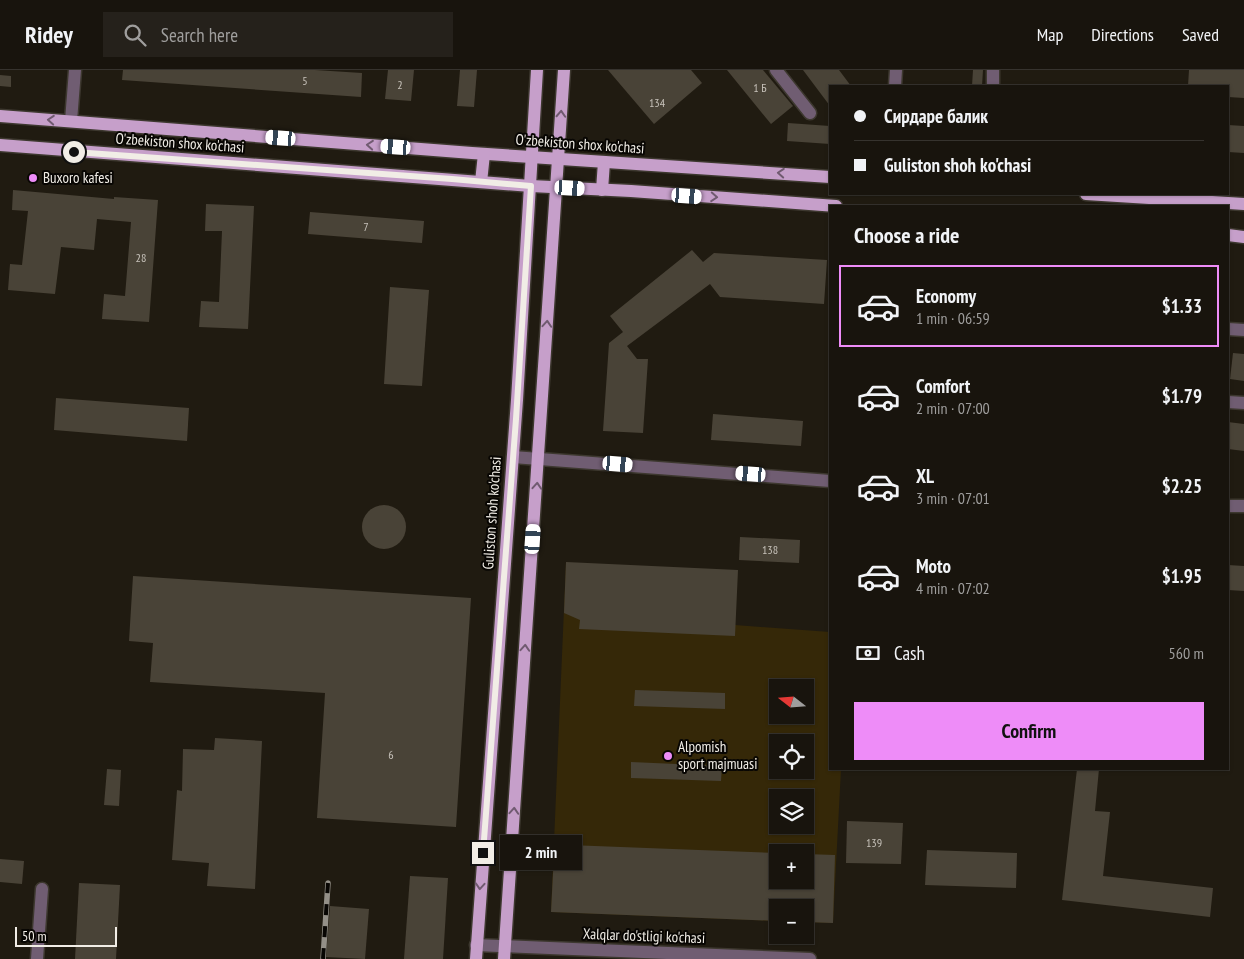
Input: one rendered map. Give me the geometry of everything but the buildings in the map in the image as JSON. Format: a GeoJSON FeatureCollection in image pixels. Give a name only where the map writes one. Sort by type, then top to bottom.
{"type":"FeatureCollection","features":[{"type":"Feature","properties":{"kind":"main road","name":"Guliston shoh ko'chasi"},"geometry":{"type":"LineString","coordinates":[[476,959],[513,457],[538,70]]}},
{"type":"Feature","properties":{"kind":"main road"},"geometry":{"type":"LineString","coordinates":[[504,953],[564,70]]}},
{"type":"Feature","properties":{"kind":"main road","name":"O'zbekiston shox ko'chasi"},"geometry":{"type":"LineString","coordinates":[[0,116],[484,154],[829,177]]}},
{"type":"Feature","properties":{"kind":"main road","name":"O'zbekiston shox ko'chasi"},"geometry":{"type":"LineString","coordinates":[[0,145],[557,188],[829,206]]}},
{"type":"Feature","properties":{"kind":"main road"},"geometry":{"type":"LineString","coordinates":[[481,182],[484,154]]}},
{"type":"Feature","properties":{"kind":"main road"},"geometry":{"type":"LineString","coordinates":[[602,190],[604,162]]}},
{"type":"Feature","properties":{"kind":"main road"},"geometry":{"type":"LineString","coordinates":[[1102,195],[1244,204]]}},
{"type":"Feature","properties":{"kind":"main road"},"geometry":{"type":"LineString","coordinates":[[1229,235],[1244,237]]}},
{"type":"Feature","properties":{"kind":"street"},"geometry":{"type":"LineString","coordinates":[[71,121],[75,70]]}},
{"type":"Feature","properties":{"kind":"street"},"geometry":{"type":"LineString","coordinates":[[776,70],[810,113]]}},
{"type":"Feature","properties":{"kind":"street"},"geometry":{"type":"LineString","coordinates":[[895,85],[896,70]]}},
{"type":"Feature","properties":{"kind":"street"},"geometry":{"type":"LineString","coordinates":[[993,85],[994,70]]}},
{"type":"Feature","properties":{"kind":"street"},"geometry":{"type":"LineString","coordinates":[[1229,329],[1244,330]]}},
{"type":"Feature","properties":{"kind":"street"},"geometry":{"type":"LineString","coordinates":[[1229,402],[1244,403]]}},
{"type":"Feature","properties":{"kind":"street"},"geometry":{"type":"LineString","coordinates":[[513,457],[829,481]]}},
{"type":"Feature","properties":{"kind":"street"},"geometry":{"type":"LineString","coordinates":[[1229,506],[1244,506]]}},
{"type":"Feature","properties":{"kind":"street"},"geometry":{"type":"LineString","coordinates":[[37,959],[42,889]]}},
{"type":"Feature","properties":{"kind":"street","name":"Xalqlar do'stligi ko'chasi"},"geometry":{"type":"LineString","coordinates":[[476,945],[504,953],[810,959]]}},
{"type":"Feature","properties":{"kind":"shaded area","name":"Alpomish sport majmuasi"},"geometry":{"type":"Polygon","coordinates":[[[566,562],[735,625],[829,632],[829,770],[841,770],[833,923],[814,922],[814,899],[769,899],[769,921],[551,912],[566,562]]]}},
{"type":"Feature","properties":{"kind":"railway"},"geometry":{"type":"LineString","coordinates":[[323,959],[328,883]]}},
{"type":"Feature","properties":{"kind":"place","name":"Buxoro kafesi"},"geometry":{"type":"Point","coordinates":[33,178]}},
{"type":"Feature","properties":{"kind":"place","name":"Alpomish sport majmuasi"},"geometry":{"type":"Point","coordinates":[668,756]}},
{"type":"Feature","properties":{"kind":"route"},"geometry":{"type":"LineString","coordinates":[[74,152],[531,186],[516,419],[483,853]]}}]}
